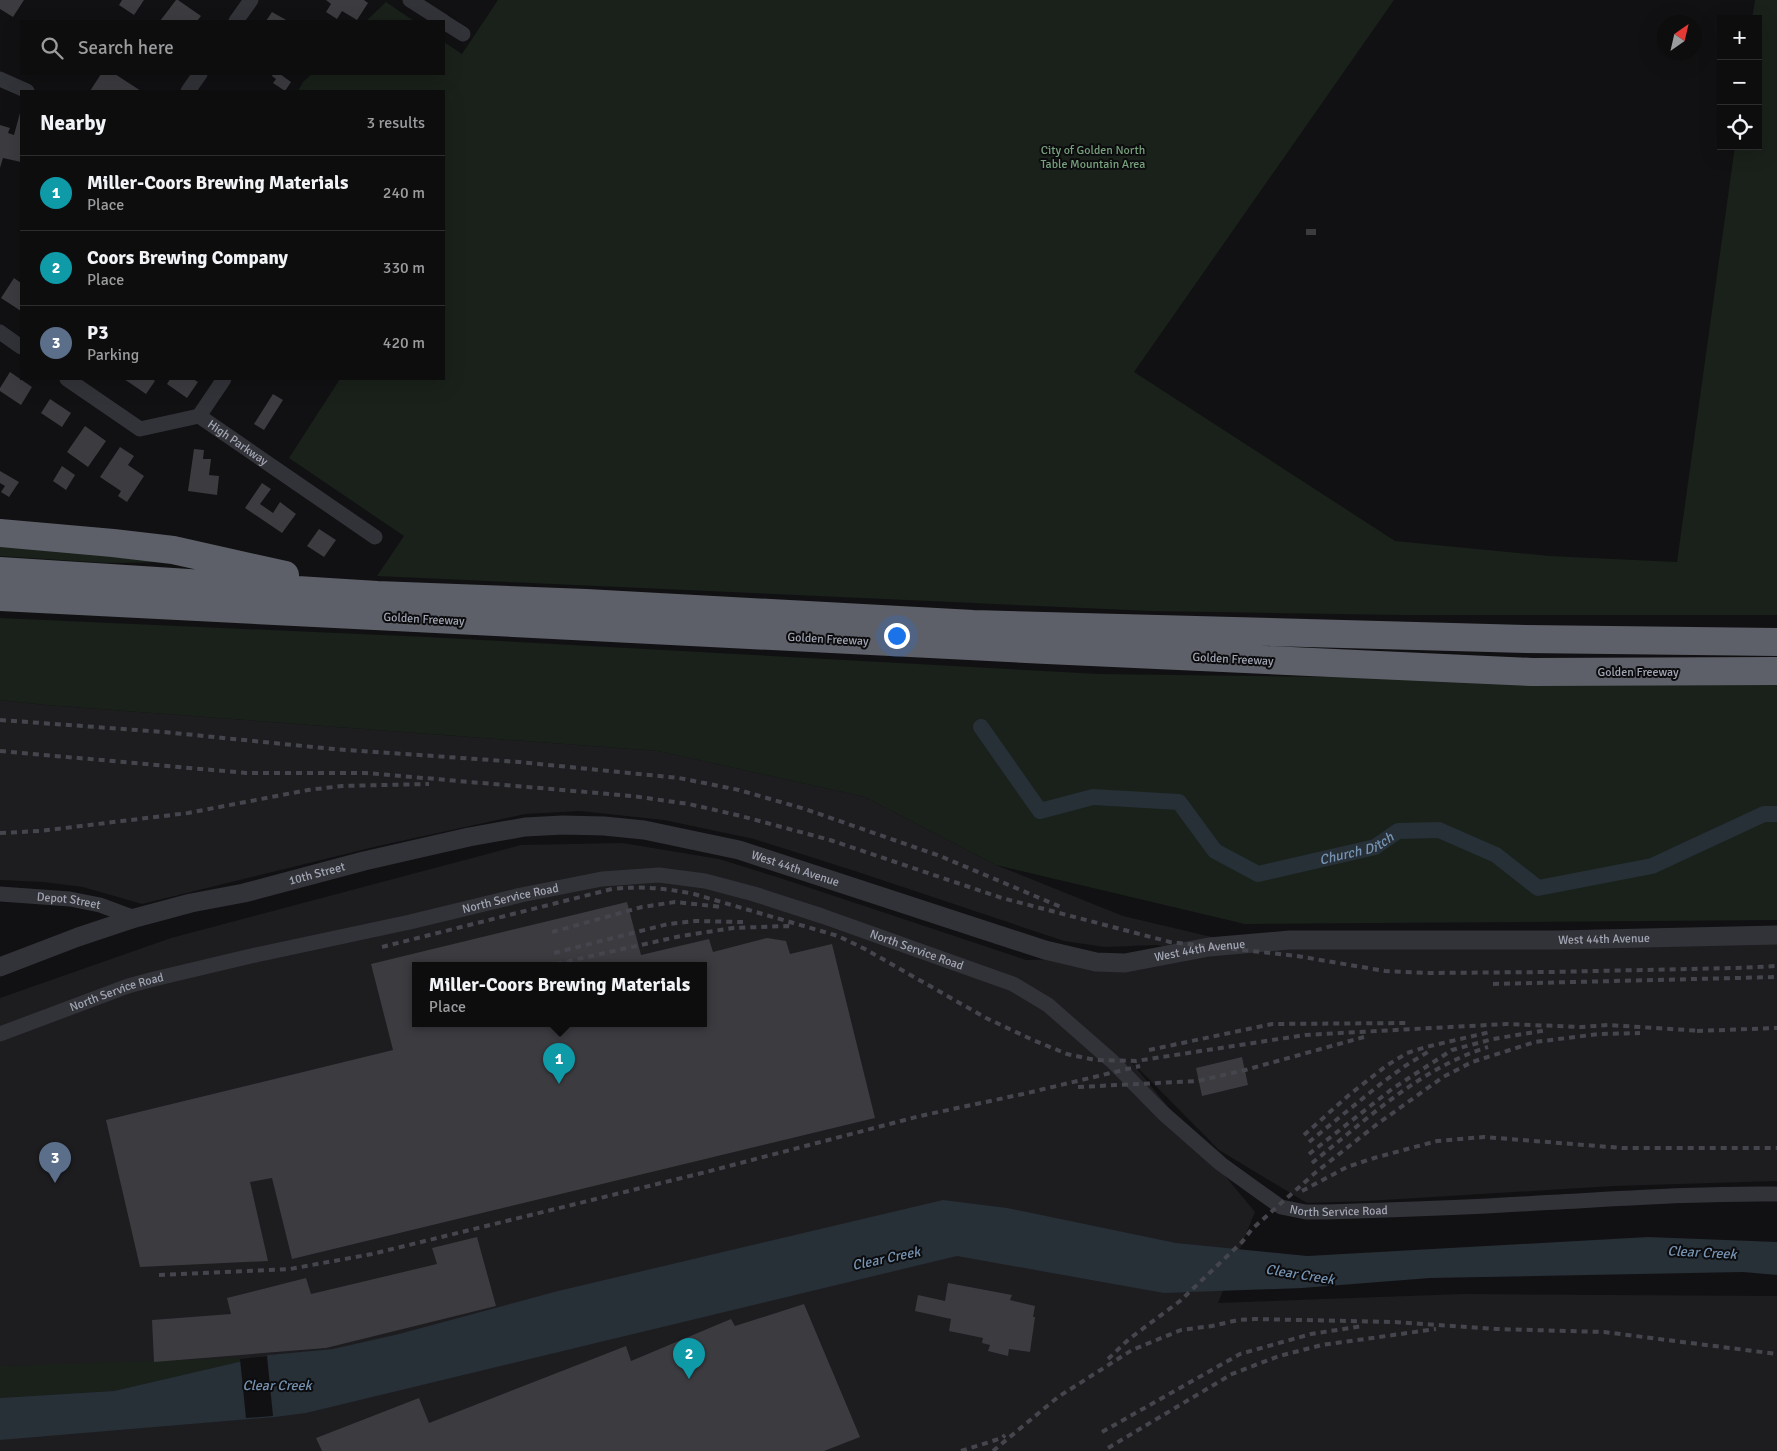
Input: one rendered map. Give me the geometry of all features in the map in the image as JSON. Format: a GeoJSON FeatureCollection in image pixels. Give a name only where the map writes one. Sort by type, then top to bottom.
{"type":"FeatureCollection","features":[{"type":"Feature","properties":{"kind":"highway"},"geometry":{"type":"LineString","coordinates":[[0,533],[174,550],[377,595]]}},
{"type":"Feature","properties":{"kind":"highway","name":"Golden Freeway"},"geometry":{"type":"LineString","coordinates":[[0,571],[377,595],[586,603],[983,624],[1526,639],[1777,642]]}},
{"type":"Feature","properties":{"kind":"highway","name":"Golden Freeway"},"geometry":{"type":"LineString","coordinates":[[0,597],[1522,672],[1777,671]]}},
{"type":"Feature","properties":{"kind":"street"},"geometry":{"type":"LineString","coordinates":[[237,20],[251,0]]}},
{"type":"Feature","properties":{"kind":"street"},"geometry":{"type":"LineString","coordinates":[[410,0],[440,20]]}},
{"type":"Feature","properties":{"kind":"street"},"geometry":{"type":"LineString","coordinates":[[445,23],[463,34]]}},
{"type":"Feature","properties":{"kind":"street"},"geometry":{"type":"LineString","coordinates":[[189,90],[199,75]]}},
{"type":"Feature","properties":{"kind":"street"},"geometry":{"type":"LineString","coordinates":[[0,79],[25,90]]}},
{"type":"Feature","properties":{"kind":"street"},"geometry":{"type":"LineString","coordinates":[[0,332],[20,346]]}},
{"type":"Feature","properties":{"kind":"street","name":"High Parkway"},"geometry":{"type":"LineString","coordinates":[[69,380],[140,429],[198,416],[375,537]]}},
{"type":"Feature","properties":{"kind":"street"},"geometry":{"type":"LineString","coordinates":[[198,416],[223,380]]}},
{"type":"Feature","properties":{"kind":"street","name":"10th Street"},"geometry":{"type":"LineString","coordinates":[[0,967],[78,937],[135,918],[469,837],[525,827],[563,825],[604,826],[644,830]]}},
{"type":"Feature","properties":{"kind":"street","name":"West 44th Avenue"},"geometry":{"type":"LineString","coordinates":[[644,830],[739,850],[1045,950],[1096,962],[1125,962],[1208,947],[1290,940],[1556,940],[1777,935]]}},
{"type":"Feature","properties":{"kind":"street","name":"North Service Road"},"geometry":{"type":"LineString","coordinates":[[0,1034],[128,986],[154,979],[410,922],[521,895],[602,879],[659,875],[705,881],[754,894],[1014,984],[1048,1005],[1112,1061],[1163,1113],[1214,1157],[1281,1207],[1306,1212],[1440,1209],[1649,1197],[1777,1194]]}},
{"type":"Feature","properties":{"kind":"street","name":"Depot Street"},"geometry":{"type":"LineString","coordinates":[[0,894],[70,899],[100,905],[135,918]]}},
{"type":"Feature","properties":{"kind":"shaded area"},"geometry":{"type":"Polygon","coordinates":[[[0,700],[658,751],[865,797],[996,865],[1123,916],[1254,947],[1777,938],[1777,1181],[1613,1186],[1307,1203],[1219,1150],[1127,1057],[1255,1212],[1218,1303],[1463,1294],[1777,1296],[1777,1451],[0,1451],[0,998],[171,938],[521,845],[623,843],[719,859],[1026,960],[1200,956],[1157,945],[1105,947],[1064,941],[754,839],[664,820],[580,811],[525,814],[378,846],[142,904],[83,887],[43,882],[0,880],[0,700]]]}},
{"type":"Feature","properties":{"kind":"green space","name":"City of Golden North Table Mountain Area"},"geometry":{"type":"Polygon","coordinates":[[[498,0],[1394,0],[1134,372],[1395,541],[1550,556],[1677,562],[1734,150],[1762,150],[1762,15],[1753,15],[1755,0],[1777,0],[1777,615],[1403,615],[1151,611],[377,576],[404,536],[289,458],[339,380],[445,380],[445,90],[299,90],[303,82],[311,75],[445,75],[445,43],[462,54],[498,0]]]}},
{"type":"Feature","properties":{"kind":"green space"},"geometry":{"type":"Polygon","coordinates":[[[386,2],[413,20],[367,20],[386,2]]]}},
{"type":"Feature","properties":{"kind":"green space"},"geometry":{"type":"Polygon","coordinates":[[[0,538],[176,562],[107,563],[0,556],[0,538]]]}},
{"type":"Feature","properties":{"kind":"green space"},"geometry":{"type":"Polygon","coordinates":[[[0,618],[427,637],[1099,674],[1485,679],[1777,675],[1777,920],[1245,924],[996,865],[865,797],[658,751],[0,700],[0,618]]]}},
{"type":"Feature","properties":{"kind":"green space"},"geometry":{"type":"Polygon","coordinates":[[[240,1358],[240,1362],[114,1391],[0,1398],[0,1366],[240,1358]]]}},
{"type":"Feature","properties":{"kind":"water","name":"Clear Creek"},"geometry":{"type":"Polygon","coordinates":[[[943,1200],[1007,1208],[1176,1243],[1307,1256],[1648,1237],[1777,1242],[1777,1275],[1743,1272],[1430,1278],[1302,1288],[1164,1293],[957,1256],[306,1413],[0,1440],[0,1398],[114,1391],[269,1355],[333,1349],[399,1334],[558,1291],[943,1200]]]}},
{"type":"Feature","properties":{"kind":"pier"},"geometry":{"type":"Polygon","coordinates":[[[267,1356],[273,1416],[246,1418],[240,1359],[267,1356]]]}},
{"type":"Feature","properties":{"kind":"building"},"geometry":{"type":"Polygon","coordinates":[[[0,0],[24,0],[13,17],[0,9],[0,0]]]}},
{"type":"Feature","properties":{"kind":"building"},"geometry":{"type":"Polygon","coordinates":[[[122,0],[144,0],[134,15],[119,5],[122,0]]]}},
{"type":"Feature","properties":{"kind":"building"},"geometry":{"type":"Polygon","coordinates":[[[176,0],[201,16],[198,20],[161,20],[176,0]]]}},
{"type":"Feature","properties":{"kind":"building"},"geometry":{"type":"Polygon","coordinates":[[[326,0],[364,0],[368,3],[357,20],[342,11],[337,19],[326,12],[331,4],[326,0]]]}},
{"type":"Feature","properties":{"kind":"building"},"geometry":{"type":"Polygon","coordinates":[[[272,12],[286,20],[267,20],[272,12]]]}},
{"type":"Feature","properties":{"kind":"building"},"geometry":{"type":"Polygon","coordinates":[[[100,75],[117,75],[139,90],[91,90],[100,75]]]}},
{"type":"Feature","properties":{"kind":"building"},"geometry":{"type":"Polygon","coordinates":[[[281,75],[291,82],[286,90],[284,90],[273,83],[276,79],[272,76],[281,75]]]}},
{"type":"Feature","properties":{"kind":"building"},"geometry":{"type":"Polygon","coordinates":[[[20,113],[20,162],[3,158],[0,168],[0,125],[10,128],[8,133],[14,135],[20,113]]]}},
{"type":"Feature","properties":{"kind":"building"},"geometry":{"type":"Polygon","coordinates":[[[1306,229],[1316,229],[1316,235],[1306,235],[1306,229]]]}},
{"type":"Feature","properties":{"kind":"building"},"geometry":{"type":"Polygon","coordinates":[[[14,278],[20,282],[20,310],[1,298],[14,278]]]}},
{"type":"Feature","properties":{"kind":"building"},"geometry":{"type":"Polygon","coordinates":[[[10,372],[32,387],[21,405],[0,391],[10,372]]]}},
{"type":"Feature","properties":{"kind":"building"},"geometry":{"type":"Polygon","coordinates":[[[125,380],[155,381],[146,394],[125,380]]]}},
{"type":"Feature","properties":{"kind":"building"},"geometry":{"type":"Polygon","coordinates":[[[169,380],[195,380],[198,382],[187,398],[167,384],[169,380]]]}},
{"type":"Feature","properties":{"kind":"building"},"geometry":{"type":"Polygon","coordinates":[[[273,394],[283,400],[264,430],[254,424],[273,394]]]}},
{"type":"Feature","properties":{"kind":"building"},"geometry":{"type":"Polygon","coordinates":[[[50,399],[71,413],[62,427],[41,413],[50,399]]]}},
{"type":"Feature","properties":{"kind":"building"},"geometry":{"type":"Polygon","coordinates":[[[85,426],[106,441],[88,467],[67,452],[85,426]]]}},
{"type":"Feature","properties":{"kind":"building"},"geometry":{"type":"Polygon","coordinates":[[[120,447],[134,456],[128,465],[144,476],[127,502],[118,496],[121,491],[100,477],[120,447]]]}},
{"type":"Feature","properties":{"kind":"building"},"geometry":{"type":"Polygon","coordinates":[[[194,449],[204,450],[203,459],[211,459],[209,475],[219,476],[217,495],[188,491],[194,449]]]}},
{"type":"Feature","properties":{"kind":"building"},"geometry":{"type":"Polygon","coordinates":[[[62,466],[75,475],[66,490],[53,481],[62,466]]]}},
{"type":"Feature","properties":{"kind":"building"},"geometry":{"type":"Polygon","coordinates":[[[0,471],[19,482],[9,497],[1,492],[5,486],[0,483],[0,471]]]}},
{"type":"Feature","properties":{"kind":"building"},"geometry":{"type":"Polygon","coordinates":[[[262,483],[271,489],[260,504],[273,513],[280,502],[296,514],[282,533],[245,508],[262,483]]]}},
{"type":"Feature","properties":{"kind":"building"},"geometry":{"type":"Polygon","coordinates":[[[319,529],[336,540],[324,557],[307,546],[319,529]]]}},
{"type":"Feature","properties":{"kind":"building"},"geometry":{"type":"Polygon","coordinates":[[[627,902],[641,955],[709,939],[713,952],[767,938],[786,941],[790,954],[832,944],[875,1118],[292,1259],[272,1178],[250,1182],[268,1261],[140,1267],[106,1120],[393,1050],[371,964],[627,902]]]}},
{"type":"Feature","properties":{"kind":"building"},"geometry":{"type":"Polygon","coordinates":[[[1242,1057],[1248,1085],[1202,1096],[1196,1068],[1242,1057]]]}},
{"type":"Feature","properties":{"kind":"building"},"geometry":{"type":"Polygon","coordinates":[[[477,1237],[496,1306],[326,1348],[154,1362],[152,1320],[231,1314],[227,1298],[306,1278],[311,1294],[437,1264],[432,1248],[477,1237]]]}},
{"type":"Feature","properties":{"kind":"building"},"geometry":{"type":"Polygon","coordinates":[[[948,1283],[1012,1295],[1010,1300],[1035,1306],[1030,1352],[1009,1349],[1008,1356],[988,1351],[990,1345],[982,1343],[983,1338],[949,1331],[951,1319],[915,1311],[918,1295],[945,1301],[948,1283]]]}},
{"type":"Feature","properties":{"kind":"building"},"geometry":{"type":"Polygon","coordinates":[[[804,1304],[860,1437],[824,1451],[322,1451],[316,1438],[419,1398],[429,1423],[626,1346],[631,1361],[731,1319],[735,1326],[804,1304]]]}},
{"type":"Feature","properties":{"kind":"waterway","name":"Church Ditch"},"geometry":{"type":"LineString","coordinates":[[981,727],[1040,811],[1093,797],[1179,802],[1215,851],[1258,874],[1375,847],[1398,831],[1439,830],[1496,855],[1538,888],[1652,866],[1764,814],[1777,814]]}},
{"type":"Feature","properties":{"kind":"railway"},"geometry":{"type":"LineString","coordinates":[[0,720],[164,732],[333,749],[519,762],[679,778],[739,790],[805,809],[940,856],[1061,907]]}},
{"type":"Feature","properties":{"kind":"railway"},"geometry":{"type":"LineString","coordinates":[[0,751],[246,773],[366,773],[632,796],[689,804],[830,840],[1002,898],[1170,942],[1297,956],[1385,971],[1427,973],[1549,972],[1777,966]]}},
{"type":"Feature","properties":{"kind":"railway"},"geometry":{"type":"LineString","coordinates":[[0,833],[40,831],[188,813],[308,790],[342,786],[429,784]]}},
{"type":"Feature","properties":{"kind":"railway"},"geometry":{"type":"LineString","coordinates":[[382,947],[612,889],[653,888],[694,894],[838,936],[865,949],[986,1018],[1067,1054],[1095,1060],[1136,1061],[1305,1035],[1507,1024],[1582,1027],[1608,1025],[1702,1031]]}},
{"type":"Feature","properties":{"kind":"railway"},"geometry":{"type":"LineString","coordinates":[[552,932],[642,907],[675,902],[722,907]]}},
{"type":"Feature","properties":{"kind":"railway"},"geometry":{"type":"LineString","coordinates":[[554,953],[668,924],[696,921],[743,922]]}},
{"type":"Feature","properties":{"kind":"railway"},"geometry":{"type":"LineString","coordinates":[[565,962],[681,936],[733,928],[794,927]]}},
{"type":"Feature","properties":{"kind":"railway"},"geometry":{"type":"LineString","coordinates":[[1493,984],[1777,977]]}},
{"type":"Feature","properties":{"kind":"railway"},"geometry":{"type":"LineString","coordinates":[[1149,1050],[1272,1024],[1407,1023]]}},
{"type":"Feature","properties":{"kind":"railway"},"geometry":{"type":"LineString","coordinates":[[1697,1031],[1777,1028]]}},
{"type":"Feature","properties":{"kind":"railway"},"geometry":{"type":"LineString","coordinates":[[1309,1154],[1392,1089],[1452,1050],[1493,1039],[1547,1030]]}},
{"type":"Feature","properties":{"kind":"railway"},"geometry":{"type":"LineString","coordinates":[[1304,1135],[1349,1095],[1386,1066],[1407,1053],[1490,1032]]}},
{"type":"Feature","properties":{"kind":"railway"},"geometry":{"type":"LineString","coordinates":[[1108,1359],[1129,1339],[1180,1301],[1242,1242],[1252,1229],[1315,1173],[1376,1125],[1443,1077],[1472,1062],[1535,1042],[1599,1034],[1640,1033]]}},
{"type":"Feature","properties":{"kind":"railway"},"geometry":{"type":"LineString","coordinates":[[1078,1087],[1198,1081],[1364,1037]]}},
{"type":"Feature","properties":{"kind":"railway"},"geometry":{"type":"LineString","coordinates":[[1312,1163],[1373,1113],[1417,1082],[1463,1056],[1488,1047]]}},
{"type":"Feature","properties":{"kind":"railway"},"geometry":{"type":"LineString","coordinates":[[1309,1142],[1383,1082],[1431,1050]]}},
{"type":"Feature","properties":{"kind":"railway"},"geometry":{"type":"LineString","coordinates":[[159,1275],[290,1269],[372,1254],[706,1172],[920,1116],[1140,1066]]}},
{"type":"Feature","properties":{"kind":"railway"},"geometry":{"type":"LineString","coordinates":[[1302,1191],[1347,1167],[1437,1141],[1484,1137],[1622,1148],[1777,1148]]}},
{"type":"Feature","properties":{"kind":"railway"},"geometry":{"type":"LineString","coordinates":[[993,1451],[1058,1397],[1132,1350],[1181,1330],[1238,1320],[1395,1322],[1496,1329],[1604,1332],[1777,1354]]}},
{"type":"Feature","properties":{"kind":"railway"},"geometry":{"type":"LineString","coordinates":[[1102,1432],[1240,1354],[1311,1334],[1363,1326]]}},
{"type":"Feature","properties":{"kind":"railway"},"geometry":{"type":"LineString","coordinates":[[1108,1448],[1232,1374],[1279,1356],[1322,1345],[1436,1329]]}},
{"type":"Feature","properties":{"kind":"railway"},"geometry":{"type":"LineString","coordinates":[[961,1451],[1002,1438],[1005,1435]]}},
{"type":"Feature","properties":{"kind":"place","name":"Miller-Coors Brewing Materials"},"geometry":{"type":"Point","coordinates":[559,1084]}},
{"type":"Feature","properties":{"kind":"place","name":"P3"},"geometry":{"type":"Point","coordinates":[55,1183]}},
{"type":"Feature","properties":{"kind":"place","name":"Coors Brewing Company"},"geometry":{"type":"Point","coordinates":[689,1379]}}]}
